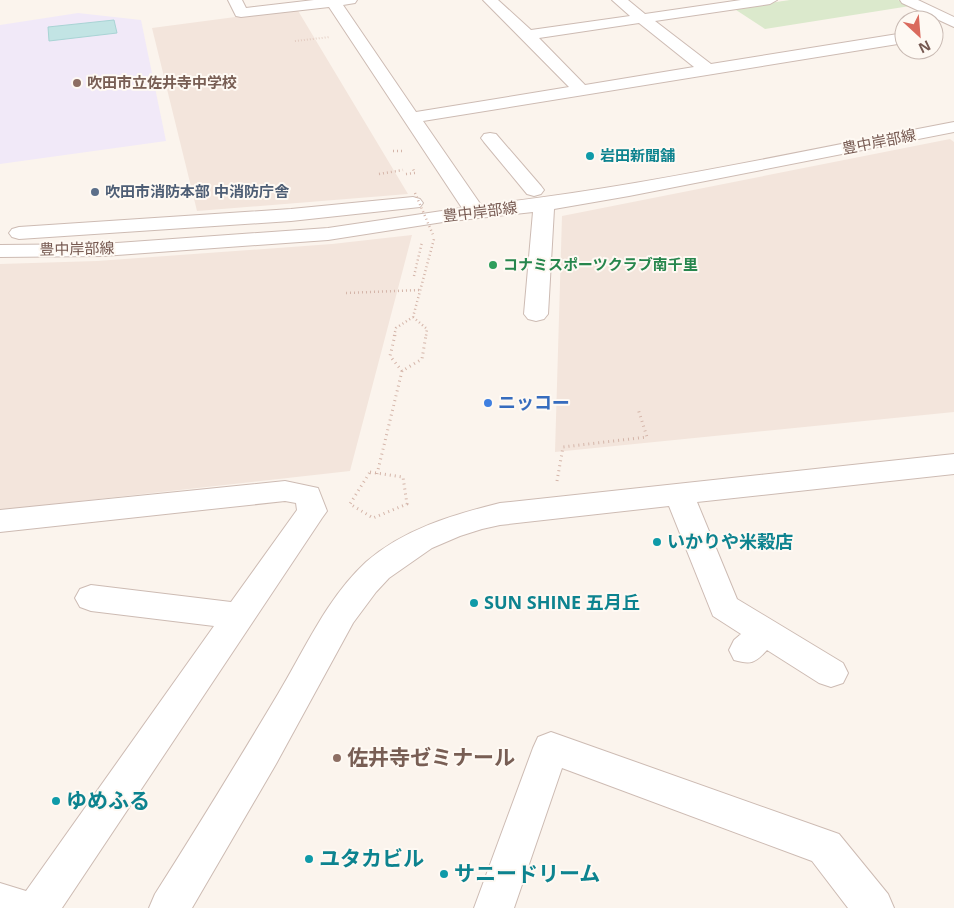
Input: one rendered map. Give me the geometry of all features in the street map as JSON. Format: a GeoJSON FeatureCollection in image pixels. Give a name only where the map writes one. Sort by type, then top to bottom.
{"type":"FeatureCollection","features":[{"type":"Feature","properties":{"kind":"street"},"geometry":{"type":"LineString","coordinates":[[235,0],[242,13],[352,0]]}},
{"type":"Feature","properties":{"kind":"street"},"geometry":{"type":"LineString","coordinates":[[490,0],[528,35],[582,91]]}},
{"type":"Feature","properties":{"kind":"street"},"geometry":{"type":"LineString","coordinates":[[619,0],[708,70]]}},
{"type":"Feature","properties":{"kind":"street"},"geometry":{"type":"LineString","coordinates":[[528,35],[643,18],[707,4],[770,0]]}},
{"type":"Feature","properties":{"kind":"street"},"geometry":{"type":"LineString","coordinates":[[907,0],[954,24]]}},
{"type":"Feature","properties":{"kind":"street"},"geometry":{"type":"LineString","coordinates":[[333,1],[471,205]]}},
{"type":"Feature","properties":{"kind":"street"},"geometry":{"type":"LineString","coordinates":[[411,118],[894,40]]}},
{"type":"Feature","properties":{"kind":"street","name":"豊中岸部線"},"geometry":{"type":"LineString","coordinates":[[540,197],[619,177],[954,113]]}},
{"type":"Feature","properties":{"kind":"street","name":"豊中岸部線"},"geometry":{"type":"LineString","coordinates":[[0,234],[471,205],[629,190],[954,127]]}},
{"type":"Feature","properties":{"kind":"street"},"geometry":{"type":"LineString","coordinates":[[490,138],[540,197],[542,214],[536,314]]}},
{"type":"Feature","properties":{"kind":"street","name":"豊中岸部線"},"geometry":{"type":"LineString","coordinates":[[0,251],[103,250],[328,234],[471,205]]}},
{"type":"Feature","properties":{"kind":"street"},"geometry":{"type":"LineString","coordinates":[[169,908],[252,771],[347,606],[377,571],[417,541],[458,524],[500,514],[954,464]]}},
{"type":"Feature","properties":{"kind":"street"},"geometry":{"type":"LineString","coordinates":[[0,521],[285,491],[308,495],[312,511],[237,616],[38,908]]}},
{"type":"Feature","properties":{"kind":"street"},"geometry":{"type":"LineString","coordinates":[[679,494],[724,607],[755,641],[831,672]]}},
{"type":"Feature","properties":{"kind":"street"},"geometry":{"type":"LineString","coordinates":[[91,598],[237,616]]}},
{"type":"Feature","properties":{"kind":"street"},"geometry":{"type":"LineString","coordinates":[[494,908],[552,748],[825,847],[874,908]]}},
{"type":"Feature","properties":{"kind":"street"},"geometry":{"type":"LineString","coordinates":[[0,903],[18,908]]}},
{"type":"Feature","properties":{"kind":"path"},"geometry":{"type":"LineString","coordinates":[[295,41],[331,37]]}},
{"type":"Feature","properties":{"kind":"path"},"geometry":{"type":"LineString","coordinates":[[393,151],[402,150]]}},
{"type":"Feature","properties":{"kind":"path"},"geometry":{"type":"LineString","coordinates":[[378,174],[403,170]]}},
{"type":"Feature","properties":{"kind":"path"},"geometry":{"type":"LineString","coordinates":[[406,174],[416,173]]}},
{"type":"Feature","properties":{"kind":"path"},"geometry":{"type":"LineString","coordinates":[[402,371],[390,356],[396,328],[414,317],[434,237],[415,193]]}},
{"type":"Feature","properties":{"kind":"path"},"geometry":{"type":"LineString","coordinates":[[414,276],[423,239]]}},
{"type":"Feature","properties":{"kind":"path"},"geometry":{"type":"LineString","coordinates":[[346,293],[420,290]]}},
{"type":"Feature","properties":{"kind":"path"},"geometry":{"type":"LineString","coordinates":[[378,474],[402,371],[422,359],[427,329],[414,317]]}},
{"type":"Feature","properties":{"kind":"path"},"geometry":{"type":"LineString","coordinates":[[557,481],[563,447],[647,437],[638,409]]}},
{"type":"Feature","properties":{"kind":"path"},"geometry":{"type":"LineString","coordinates":[[370,472],[378,474],[402,477],[407,504],[373,518],[350,504],[370,472]]}},
{"type":"Feature","properties":{"kind":"shaded area"},"geometry":{"type":"Polygon","coordinates":[[[297,9],[408,194],[197,211],[152,28],[297,9]]]}},
{"type":"Feature","properties":{"kind":"shaded area","name":"吹田市立佐井寺中学校"},"geometry":{"type":"Polygon","coordinates":[[[78,13],[141,20],[166,141],[0,164],[0,25],[78,13]]]}},
{"type":"Feature","properties":{"kind":"shaded area"},"geometry":{"type":"Polygon","coordinates":[[[950,139],[954,142],[954,412],[555,452],[562,216],[950,139]]]}},
{"type":"Feature","properties":{"kind":"shaded area"},"geometry":{"type":"Polygon","coordinates":[[[412,235],[350,471],[0,510],[0,264],[97,261],[332,244],[412,235]]]}},
{"type":"Feature","properties":{"kind":"green space"},"geometry":{"type":"Polygon","coordinates":[[[790,0],[898,0],[910,6],[765,29],[733,8],[790,0]]]}},
{"type":"Feature","properties":{"kind":"water"},"geometry":{"type":"Polygon","coordinates":[[[114,20],[117,33],[49,41],[48,27],[114,20]]]}},
{"type":"Feature","properties":{"kind":"place","name":"吹田市立佐井寺中学校"},"geometry":{"type":"Point","coordinates":[77,83]}},
{"type":"Feature","properties":{"kind":"place","name":"岩田新聞舗"},"geometry":{"type":"Point","coordinates":[590,156]}},
{"type":"Feature","properties":{"kind":"place","name":"吹田市消防本部 中消防庁舎"},"geometry":{"type":"Point","coordinates":[95,192]}},
{"type":"Feature","properties":{"kind":"place","name":"コナミスポーツクラブ南千里"},"geometry":{"type":"Point","coordinates":[493,265]}},
{"type":"Feature","properties":{"kind":"place","name":"ニッコー"},"geometry":{"type":"Point","coordinates":[488,403]}},
{"type":"Feature","properties":{"kind":"place","name":"いかりや米穀店"},"geometry":{"type":"Point","coordinates":[657,542]}},
{"type":"Feature","properties":{"kind":"place","name":"SUN SHINE 五月丘"},"geometry":{"type":"Point","coordinates":[474,603]}},
{"type":"Feature","properties":{"kind":"place","name":"佐井寺ゼミナール"},"geometry":{"type":"Point","coordinates":[337,758]}},
{"type":"Feature","properties":{"kind":"place","name":"ゆめふる"},"geometry":{"type":"Point","coordinates":[56,801]}},
{"type":"Feature","properties":{"kind":"place","name":"ユタカビル"},"geometry":{"type":"Point","coordinates":[309,859]}},
{"type":"Feature","properties":{"kind":"place","name":"サニードリーム"},"geometry":{"type":"Point","coordinates":[444,874]}}]}
